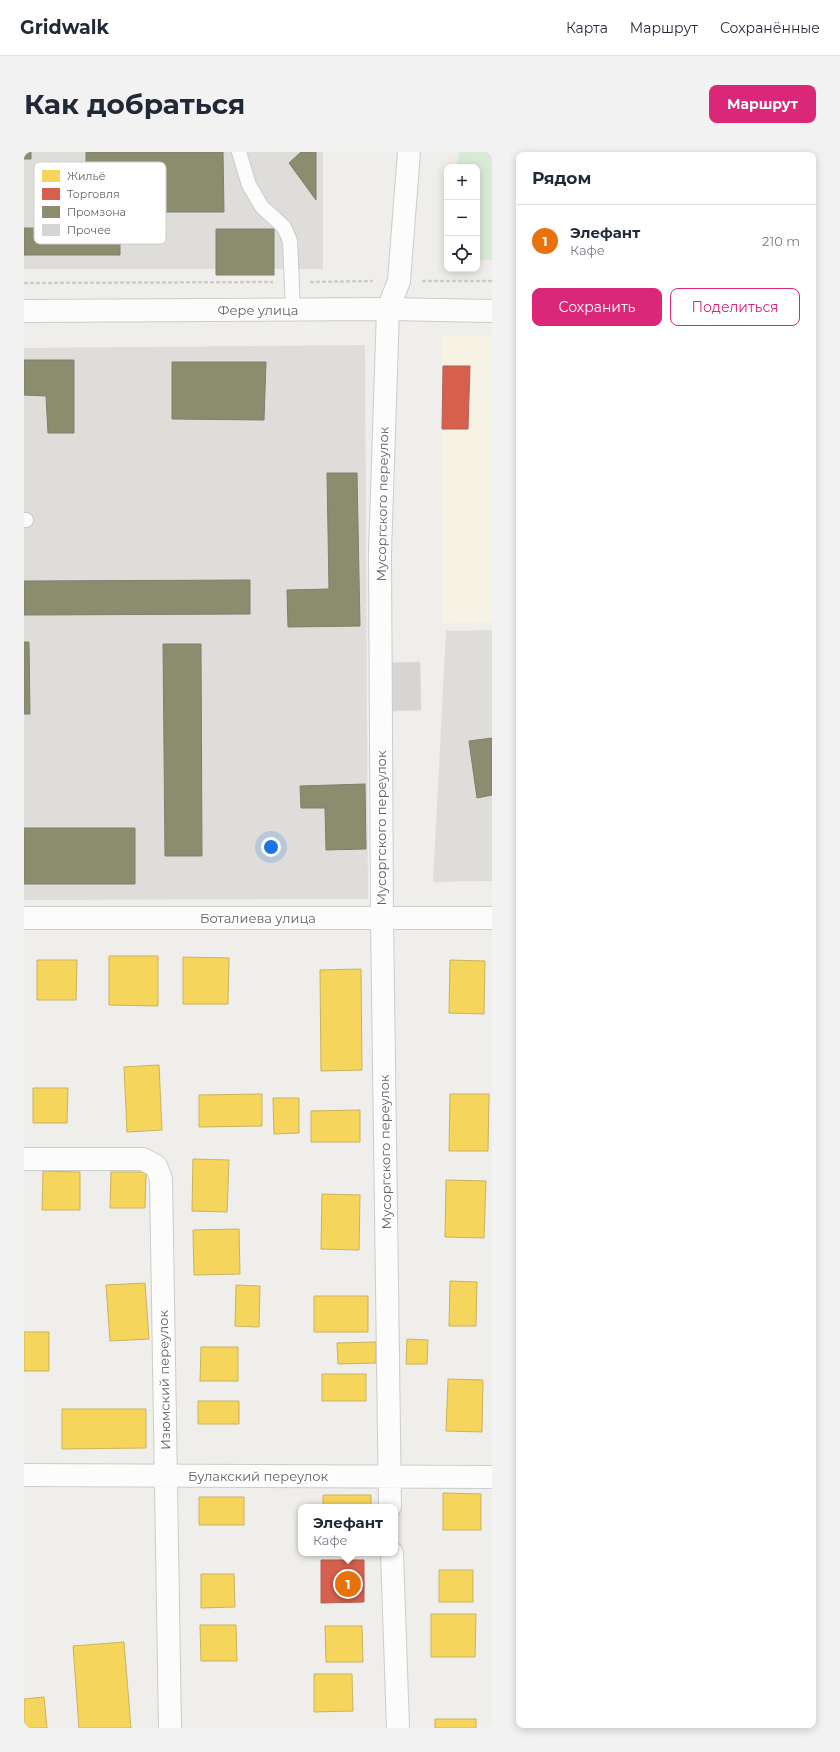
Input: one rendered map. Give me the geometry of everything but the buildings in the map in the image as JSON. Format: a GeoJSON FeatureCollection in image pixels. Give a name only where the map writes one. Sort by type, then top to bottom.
{"type":"FeatureCollection","features":[{"type":"Feature","properties":{"kind":"street","name":"Мусоргского переулок"},"geometry":{"type":"LineString","coordinates":[[390,1504],[382,917],[380,552],[388,309],[399,281],[409,152]]}},
{"type":"Feature","properties":{"kind":"street","name":"Фере улица"},"geometry":{"type":"LineString","coordinates":[[24,310],[388,309],[492,311]]}},
{"type":"Feature","properties":{"kind":"street","name":"Боталиева улица"},"geometry":{"type":"LineString","coordinates":[[24,918],[492,918]]}},
{"type":"Feature","properties":{"kind":"street","name":"Изюмский переулок"},"geometry":{"type":"LineString","coordinates":[[24,1159],[144,1159],[156,1166],[161,1179],[170,1728]]}},
{"type":"Feature","properties":{"kind":"street","name":"Булакский переулок"},"geometry":{"type":"LineString","coordinates":[[24,1475],[492,1477]]}},
{"type":"Feature","properties":{"kind":"street"},"geometry":{"type":"LineString","coordinates":[[392,1556],[398,1728]]}},
{"type":"Feature","properties":{"kind":"lane"},"geometry":{"type":"LineString","coordinates":[[239,152],[249,185],[262,207],[284,227],[290,241],[293,309]]}},
{"type":"Feature","properties":{"kind":"path"},"geometry":{"type":"LineString","coordinates":[[24,283],[492,281]]}},
{"type":"Feature","properties":{"kind":"shaded area"},"geometry":{"type":"Polygon","coordinates":[[[24,152],[323,152],[323,269],[24,269],[24,152]]]}},
{"type":"Feature","properties":{"kind":"shaded area"},"geometry":{"type":"Polygon","coordinates":[[[442,336],[492,336],[492,622],[443,623],[442,336]]]}},
{"type":"Feature","properties":{"kind":"shaded area"},"geometry":{"type":"Polygon","coordinates":[[[365,345],[368,899],[24,900],[24,348],[365,345]]]}},
{"type":"Feature","properties":{"kind":"shaded area"},"geometry":{"type":"Polygon","coordinates":[[[492,630],[492,881],[433,882],[446,631],[492,630]]]}},
{"type":"Feature","properties":{"kind":"green space"},"geometry":{"type":"Polygon","coordinates":[[[459,152],[492,152],[492,260],[480,260],[480,164],[457,164],[459,152]]]}},
{"type":"Feature","properties":{"kind":"place","name":"Элефант"},"geometry":{"type":"Point","coordinates":[348,1584]}}]}
